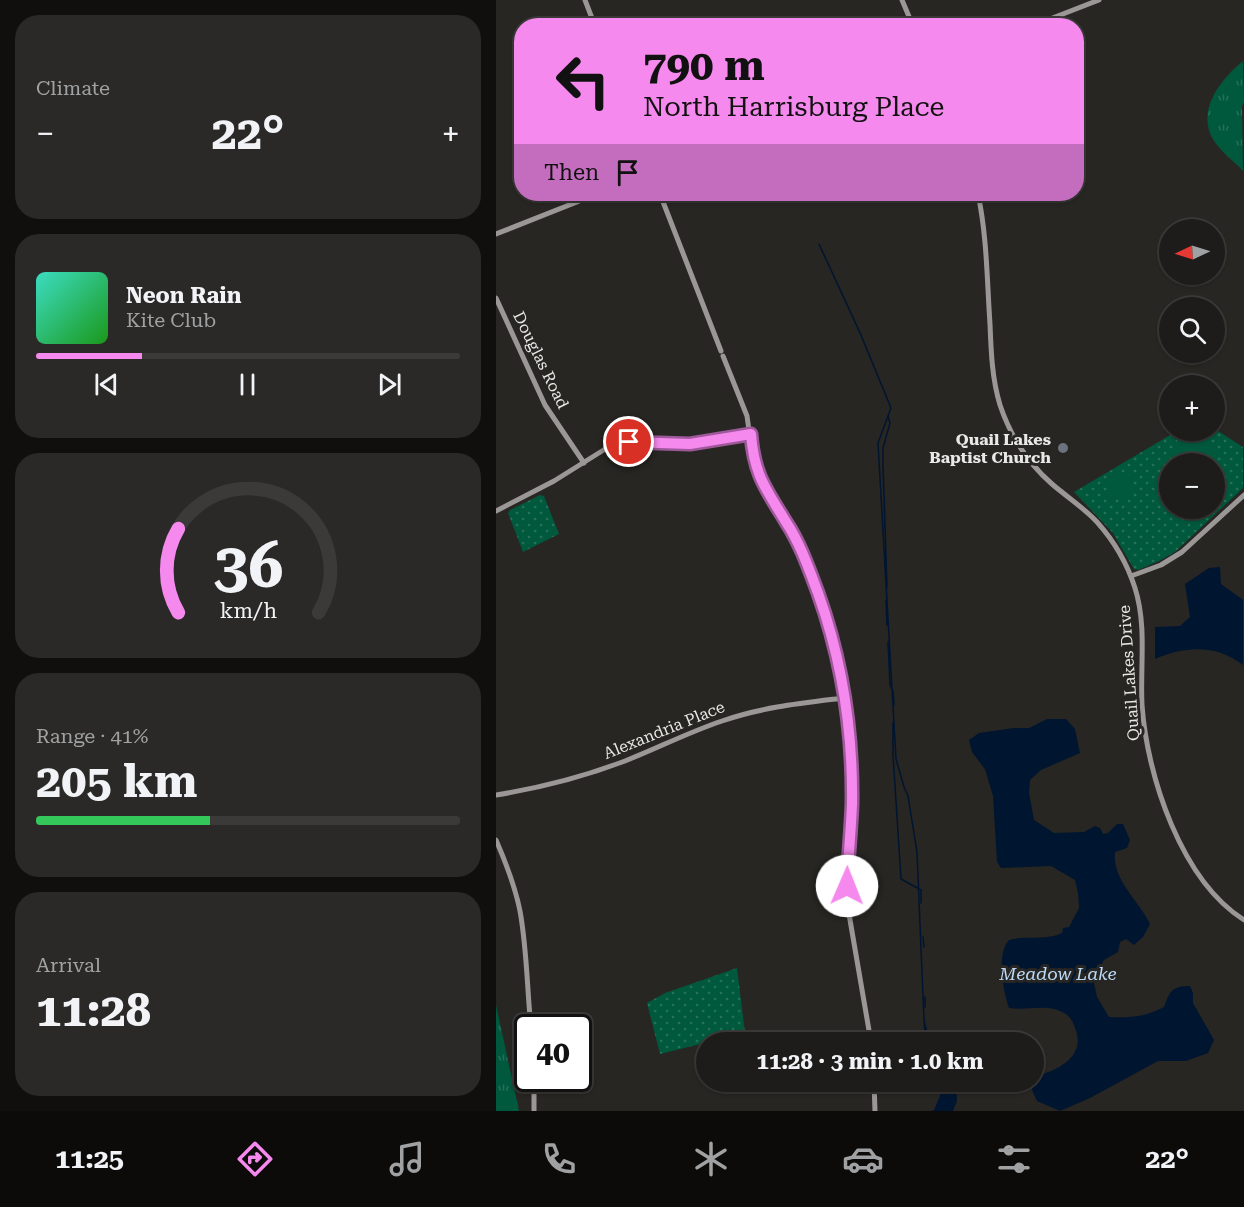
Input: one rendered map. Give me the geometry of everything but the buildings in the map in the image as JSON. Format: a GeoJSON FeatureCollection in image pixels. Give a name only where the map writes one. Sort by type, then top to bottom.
{"type":"FeatureCollection","features":[{"type":"Feature","properties":{"kind":"street"},"geometry":{"type":"LineString","coordinates":[[585,0],[592,18]]}},
{"type":"Feature","properties":{"kind":"street"},"geometry":{"type":"LineString","coordinates":[[902,0],[910,18]]}},
{"type":"Feature","properties":{"kind":"street"},"geometry":{"type":"LineString","coordinates":[[1053,18],[1099,0]]}},
{"type":"Feature","properties":{"kind":"street"},"geometry":{"type":"LineString","coordinates":[[496,234],[579,201]]}},
{"type":"Feature","properties":{"kind":"street"},"geometry":{"type":"LineString","coordinates":[[663,201],[747,416],[752,452],[761,481],[793,534],[818,594],[834,648],[844,698],[852,783],[848,868],[849,914],[869,1032]]}},
{"type":"Feature","properties":{"kind":"street","name":"Quail Lakes Drive"},"geometry":{"type":"LineString","coordinates":[[979,201],[985,241],[992,367],[997,393],[1006,420],[1019,445],[1035,466],[1050,482],[1090,515],[1117,548],[1135,590],[1141,621],[1144,726],[1162,799],[1181,843],[1203,881],[1219,900],[1243,920]]}},
{"type":"Feature","properties":{"kind":"street","name":"Douglas Road"},"geometry":{"type":"LineString","coordinates":[[496,298],[545,405],[584,463]]}},
{"type":"Feature","properties":{"kind":"street"},"geometry":{"type":"LineString","coordinates":[[496,511],[529,495],[610,446],[624,442],[690,444],[751,434]]}},
{"type":"Feature","properties":{"kind":"street"},"geometry":{"type":"LineString","coordinates":[[1130,576],[1161,565],[1182,552],[1243,495]]}},
{"type":"Feature","properties":{"kind":"street","name":"Alexandria Place"},"geometry":{"type":"LineString","coordinates":[[496,795],[534,789],[603,769],[702,728],[746,714],[775,707],[844,698]]}},
{"type":"Feature","properties":{"kind":"street"},"geometry":{"type":"LineString","coordinates":[[496,840],[510,875],[520,912],[530,1014]]}},
{"type":"Feature","properties":{"kind":"street"},"geometry":{"type":"LineString","coordinates":[[534,1092],[534,1111]]}},
{"type":"Feature","properties":{"kind":"street"},"geometry":{"type":"LineString","coordinates":[[874,1092],[874,1111]]}},
{"type":"Feature","properties":{"kind":"green space"},"geometry":{"type":"Polygon","coordinates":[[[1243,61],[1243,171],[1214,141],[1207,118],[1213,96],[1219,86],[1243,61]]]}},
{"type":"Feature","properties":{"kind":"green space"},"geometry":{"type":"Polygon","coordinates":[[[1225,435],[1243,447],[1243,488],[1225,505],[1225,453],[1159,453],[1159,519],[1210,519],[1175,552],[1138,570],[1134,569],[1113,533],[1074,492],[1160,441],[1225,441],[1225,435]]]}},
{"type":"Feature","properties":{"kind":"green space"},"geometry":{"type":"Polygon","coordinates":[[[1177,441],[1204,441],[1216,453],[1173,453],[1177,441]]]}},
{"type":"Feature","properties":{"kind":"green space"},"geometry":{"type":"Polygon","coordinates":[[[1109,476],[1131,476],[1130,498],[1109,497],[1109,476]]]}},
{"type":"Feature","properties":{"kind":"green space"},"geometry":{"type":"Polygon","coordinates":[[[540,495],[544,496],[559,534],[523,552],[508,513],[540,495]]]}},
{"type":"Feature","properties":{"kind":"green space"},"geometry":{"type":"Polygon","coordinates":[[[737,968],[745,1032],[696,1032],[696,1045],[660,1054],[647,1003],[665,993],[737,968]]]}},
{"type":"Feature","properties":{"kind":"green space"},"geometry":{"type":"Polygon","coordinates":[[[496,1005],[519,1111],[496,1111],[496,1005]]]}},
{"type":"Feature","properties":{"kind":"water"},"geometry":{"type":"Polygon","coordinates":[[[1220,567],[1221,584],[1243,600],[1243,665],[1222,653],[1200,649],[1177,652],[1155,659],[1155,627],[1180,626],[1190,617],[1185,584],[1209,568],[1220,567]]]}},
{"type":"Feature","properties":{"kind":"water","name":"Meadow Lake"},"geometry":{"type":"Polygon","coordinates":[[[1047,719],[1066,719],[1075,729],[1080,753],[1041,770],[1030,780],[1029,793],[1034,820],[1054,833],[1084,832],[1095,826],[1100,828],[1103,834],[1108,833],[1117,824],[1123,824],[1130,840],[1127,848],[1115,852],[1115,862],[1127,890],[1150,924],[1143,937],[1134,945],[1126,939],[1120,942],[1118,952],[1104,960],[1093,979],[1097,997],[1109,1017],[1131,1017],[1144,1015],[1164,1007],[1172,990],[1190,986],[1193,1003],[1214,1040],[1208,1053],[1186,1061],[1158,1061],[1090,1098],[1060,1111],[1037,1101],[1033,1092],[1044,1092],[1044,1073],[1060,1067],[1073,1055],[1078,1038],[1074,1026],[1068,1016],[1051,1008],[1009,1008],[1003,983],[1002,963],[1005,946],[1009,940],[1056,935],[1062,933],[1063,928],[1069,927],[1079,908],[1075,880],[1051,866],[1001,868],[997,862],[993,796],[985,769],[972,752],[969,740],[979,733],[1029,728],[1047,719]]]}},
{"type":"Feature","properties":{"kind":"water"},"geometry":{"type":"Polygon","coordinates":[[[942,1092],[957,1092],[957,1101],[953,1111],[931,1111],[934,1110],[942,1092]]]}},
{"type":"Feature","properties":{"kind":"waterway"},"geometry":{"type":"LineString","coordinates":[[819,244],[861,335],[891,408],[878,443],[896,759],[908,796],[917,852],[924,1020],[927,1032]]}},
{"type":"Feature","properties":{"kind":"waterway"},"geometry":{"type":"LineString","coordinates":[[887,587],[883,448],[890,423],[888,416]]}},
{"type":"Feature","properties":{"kind":"waterway"},"geometry":{"type":"LineString","coordinates":[[886,600],[887,625]]}},
{"type":"Feature","properties":{"kind":"waterway"},"geometry":{"type":"LineString","coordinates":[[888,642],[890,685],[894,705]]}},
{"type":"Feature","properties":{"kind":"waterway"},"geometry":{"type":"LineString","coordinates":[[893,722],[901,879],[921,890],[921,903]]}},
{"type":"Feature","properties":{"kind":"waterway"},"geometry":{"type":"LineString","coordinates":[[923,937],[924,947]]}},
{"type":"Feature","properties":{"kind":"waterway"},"geometry":{"type":"LineString","coordinates":[[925,997],[925,1007]]}},
{"type":"Feature","properties":{"kind":"waterway"},"geometry":{"type":"LineString","coordinates":[[924,1021],[925,1032]]}},
{"type":"Feature","properties":{"kind":"place","name":"Quail Lakes Baptist Church"},"geometry":{"type":"Point","coordinates":[1063,448]}},
{"type":"Feature","properties":{"kind":"route"},"geometry":{"type":"LineString","coordinates":[[629,442],[690,444],[751,434],[752,452],[761,481],[787,522],[806,563],[829,628],[838,665],[848,722],[851,763],[852,804],[847,886]]}}]}
